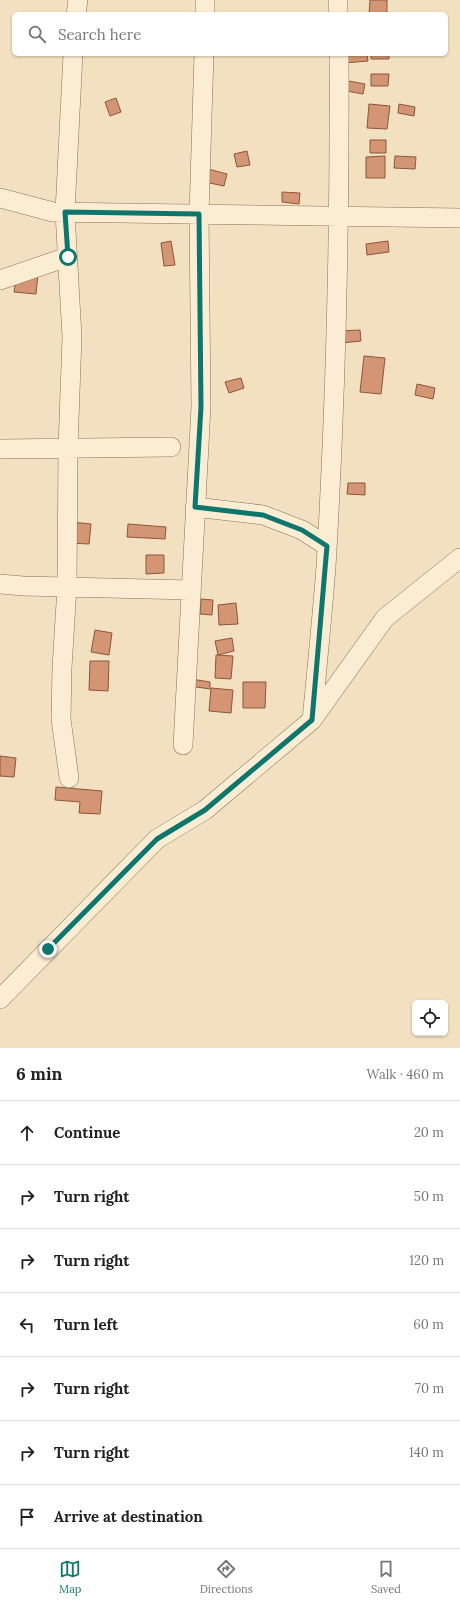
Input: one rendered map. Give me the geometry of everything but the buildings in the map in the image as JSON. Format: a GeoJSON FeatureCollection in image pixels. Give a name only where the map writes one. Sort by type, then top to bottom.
{"type":"FeatureCollection","features":[{"type":"Feature","properties":{"kind":"street"},"geometry":{"type":"LineString","coordinates":[[76,12],[78,0]]}},
{"type":"Feature","properties":{"kind":"street"},"geometry":{"type":"LineString","coordinates":[[205,0],[205,12]]}},
{"type":"Feature","properties":{"kind":"street"},"geometry":{"type":"LineString","coordinates":[[338,0],[338,12]]}},
{"type":"Feature","properties":{"kind":"street"},"geometry":{"type":"LineString","coordinates":[[69,778],[61,719],[62,668],[67,587],[68,448],[72,338],[65,212],[73,56]]}},
{"type":"Feature","properties":{"kind":"street"},"geometry":{"type":"LineString","coordinates":[[184,745],[201,407],[199,214],[204,56]]}},
{"type":"Feature","properties":{"kind":"street"},"geometry":{"type":"LineString","coordinates":[[312,720],[327,546],[335,378],[339,216],[338,56]]}},
{"type":"Feature","properties":{"kind":"street"},"geometry":{"type":"LineString","coordinates":[[0,198],[53,212],[460,218]]}},
{"type":"Feature","properties":{"kind":"street"},"geometry":{"type":"LineString","coordinates":[[0,280],[68,257]]}},
{"type":"Feature","properties":{"kind":"street"},"geometry":{"type":"LineString","coordinates":[[0,449],[171,447]]}},
{"type":"Feature","properties":{"kind":"street"},"geometry":{"type":"LineString","coordinates":[[195,507],[263,515],[302,530],[327,546]]}},
{"type":"Feature","properties":{"kind":"street"},"geometry":{"type":"LineString","coordinates":[[0,999],[157,839],[205,810],[312,720],[385,618],[460,558]]}},
{"type":"Feature","properties":{"kind":"street"},"geometry":{"type":"LineString","coordinates":[[0,584],[191,590]]}},
{"type":"Feature","properties":{"kind":"route"},"geometry":{"type":"LineString","coordinates":[[48,949],[157,839],[205,810],[312,720],[327,546],[302,530],[263,515],[195,507],[201,407],[199,214],[65,212],[68,257]]}}]}
